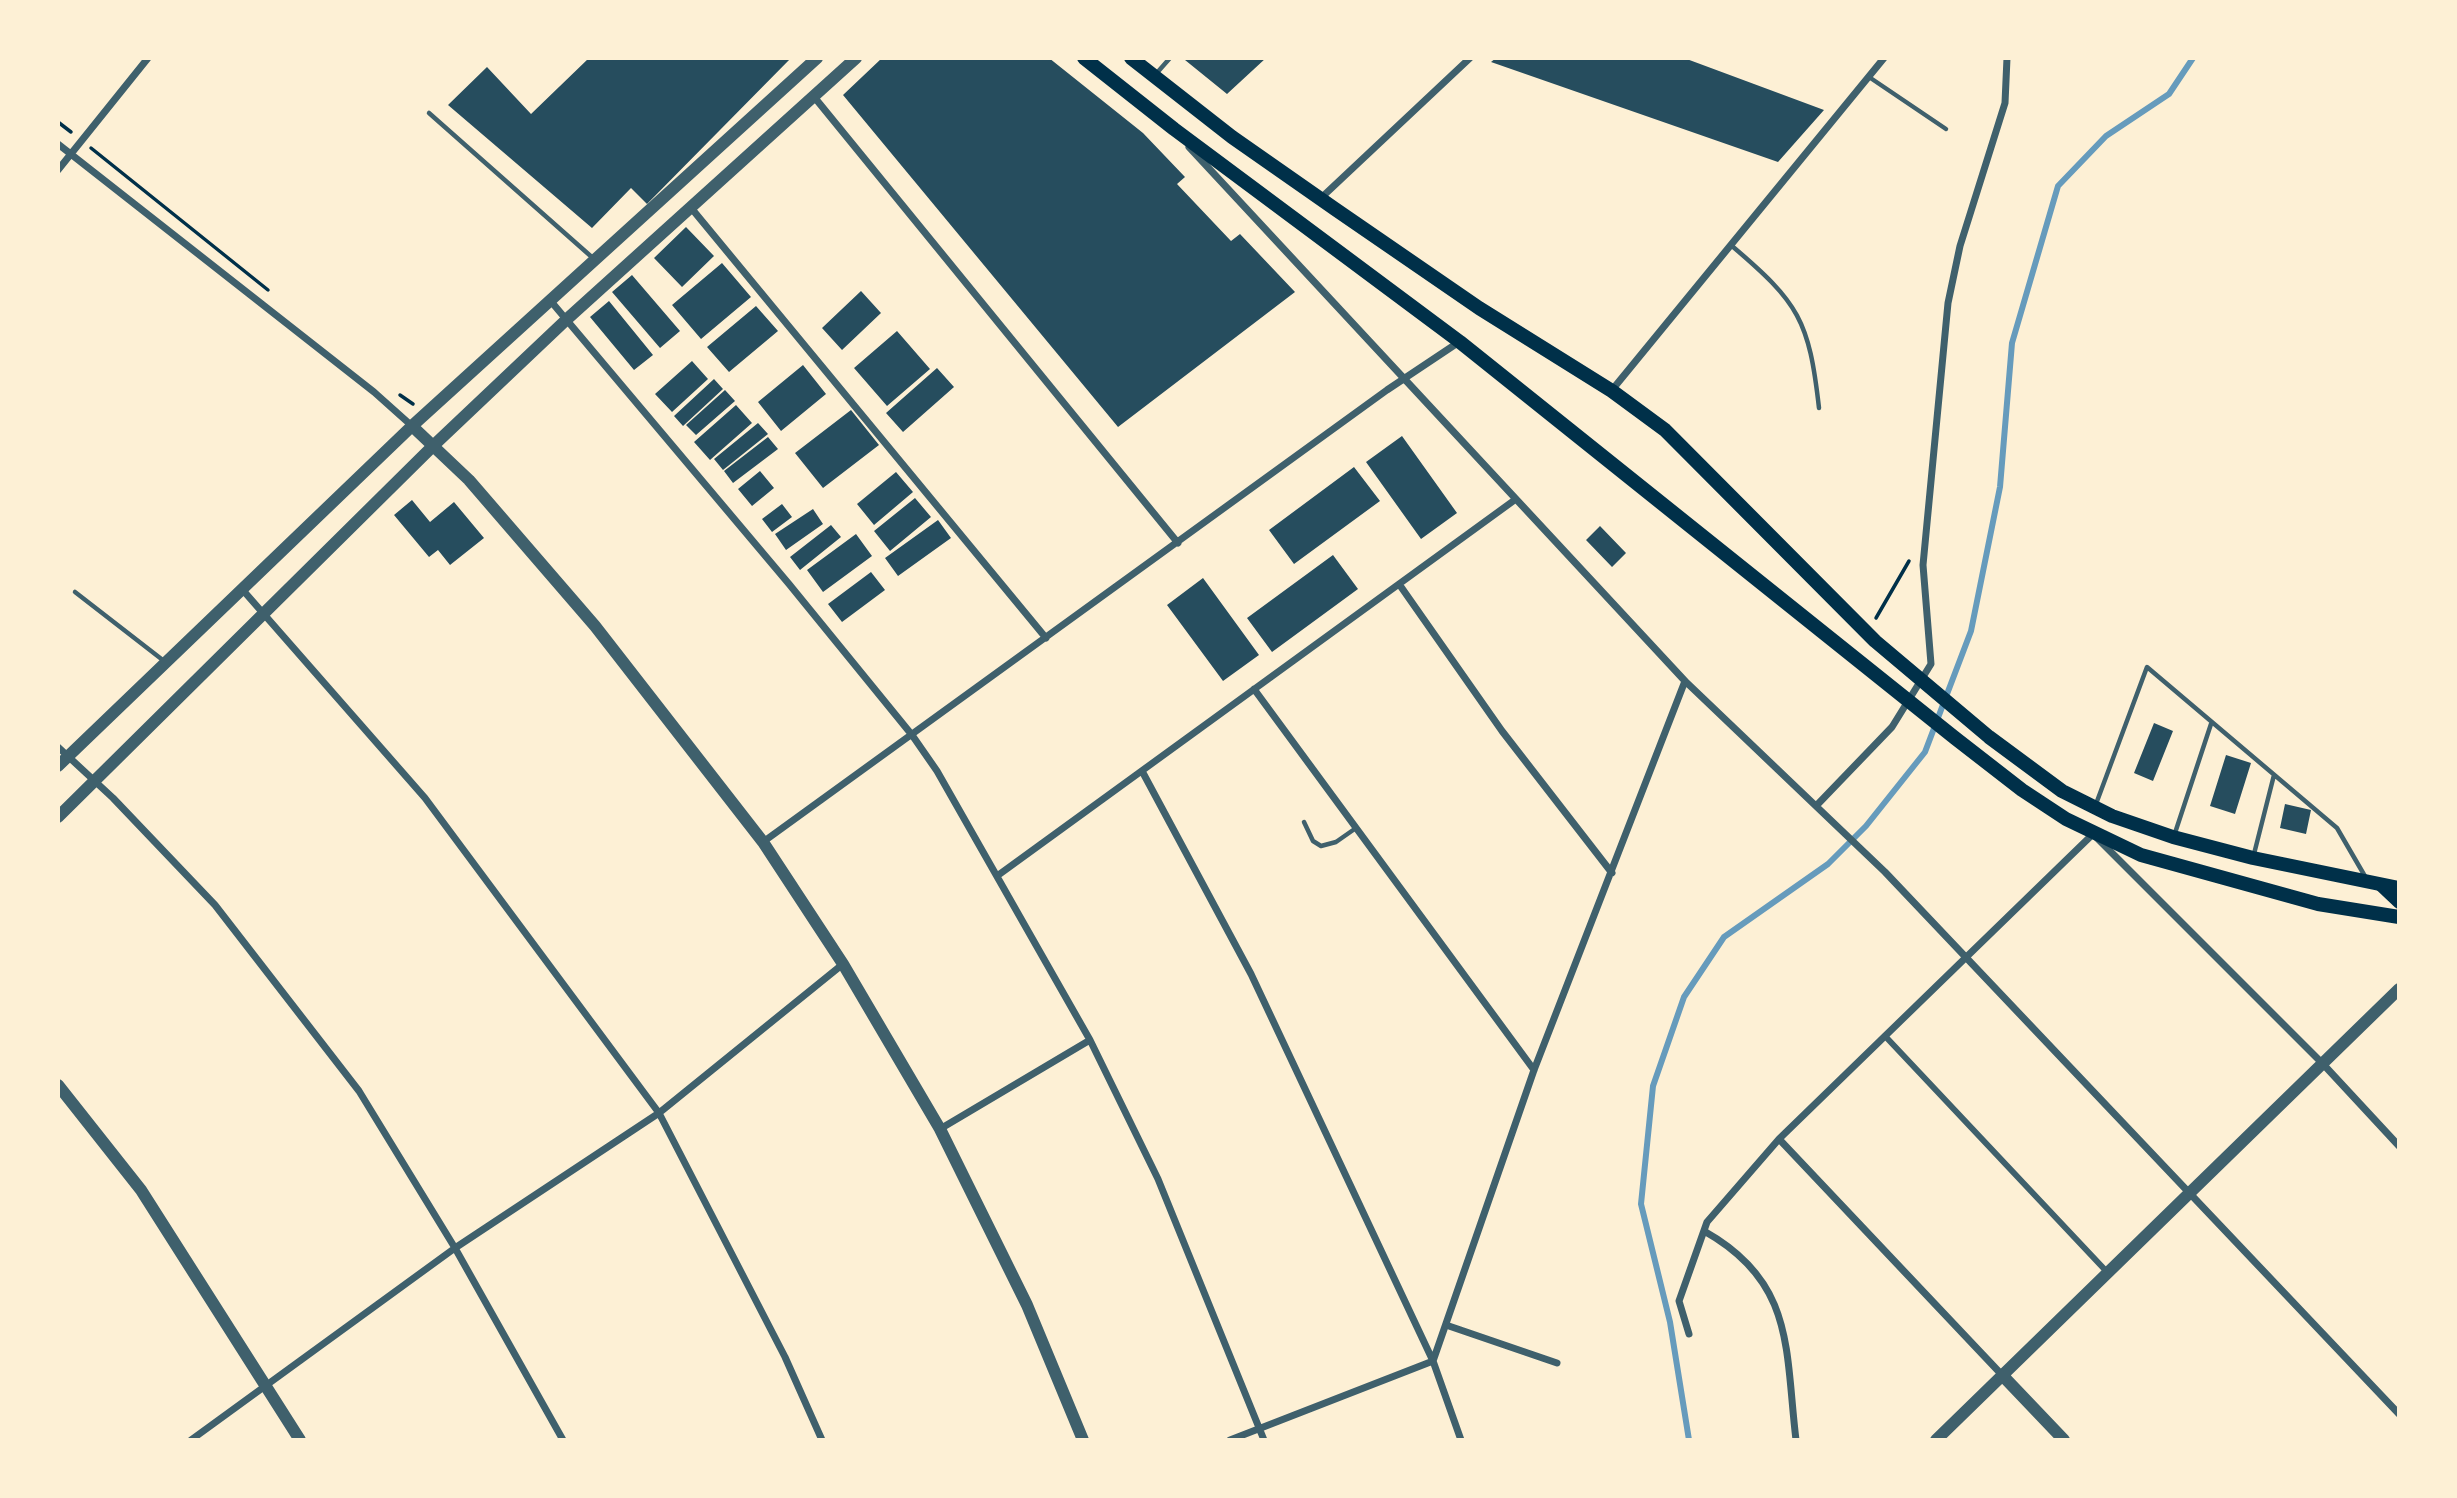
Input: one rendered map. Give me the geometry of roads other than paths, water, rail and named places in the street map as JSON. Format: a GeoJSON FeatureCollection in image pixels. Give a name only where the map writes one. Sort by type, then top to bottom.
{"type":"FeatureCollection","features":[{"type":"Feature","properties":{"kind":"main road"},"geometry":{"type":"LineString","coordinates":[[1084,58],[1174,129],[1460,342],[2022,790],[2093,834],[2141,855],[2298,899],[2399,917]]}},
{"type":"Feature","properties":{"kind":"main road"},"geometry":{"type":"LineString","coordinates":[[1131,58],[1232,137],[1320,199],[1479,308],[1612,391],[1665,430],[1716,478],[1875,641],[1962,716],[2043,778],[2094,808],[2173,837],[2253,858],[2399,888]]}},
{"type":"Feature","properties":{"kind":"main road"},"geometry":{"type":"LineString","coordinates":[[2375,885],[2399,903]]}},
{"type":"Feature","properties":{"kind":"street"},"geometry":{"type":"LineString","coordinates":[[58,170],[148,58]]}},
{"type":"Feature","properties":{"kind":"street"},"geometry":{"type":"LineString","coordinates":[[58,766],[240,588],[412,426],[549,299],[675,190],[817,58]]}},
{"type":"Feature","properties":{"kind":"street"},"geometry":{"type":"LineString","coordinates":[[58,817],[433,446],[566,320],[815,98],[856,58]]}},
{"type":"Feature","properties":{"kind":"street"},"geometry":{"type":"LineString","coordinates":[[1320,199],[1470,58]]}},
{"type":"Feature","properties":{"kind":"street"},"geometry":{"type":"LineString","coordinates":[[1612,391],[1885,58]]}},
{"type":"Feature","properties":{"kind":"street"},"geometry":{"type":"LineString","coordinates":[[1817,805],[1892,727],[1931,664],[1923,565],[1948,303],[1960,246],[2005,103],[2007,58]]}},
{"type":"Feature","properties":{"kind":"street"},"geometry":{"type":"LineString","coordinates":[[815,98],[1178,543]]}},
{"type":"Feature","properties":{"kind":"street"},"geometry":{"type":"LineString","coordinates":[[1174,129],[1220,184],[1685,681],[1885,872],[2399,1414]]}},
{"type":"Feature","properties":{"kind":"street"},"geometry":{"type":"LineString","coordinates":[[58,144],[363,384],[412,426],[469,480],[595,626],[764,842],[843,964],[940,1129],[1027,1305],[1083,1440]]}},
{"type":"Feature","properties":{"kind":"street"},"geometry":{"type":"LineString","coordinates":[[692,209],[1045,638]]}},
{"type":"Feature","properties":{"kind":"street"},"geometry":{"type":"LineString","coordinates":[[549,299],[620,380],[912,734],[1090,1040],[1157,1179],[1264,1440]]}},
{"type":"Feature","properties":{"kind":"street"},"geometry":{"type":"LineString","coordinates":[[764,842],[1402,380],[1460,342]]}},
{"type":"Feature","properties":{"kind":"street"},"geometry":{"type":"LineString","coordinates":[[997,876],[1516,499]]}},
{"type":"Feature","properties":{"kind":"street"},"geometry":{"type":"LineString","coordinates":[[1399,584],[1502,731],[1612,873]]}},
{"type":"Feature","properties":{"kind":"street"},"geometry":{"type":"LineString","coordinates":[[240,588],[425,798],[659,1113],[785,1357],[822,1440]]}},
{"type":"Feature","properties":{"kind":"street"},"geometry":{"type":"LineString","coordinates":[[1230,1440],[1433,1361],[1534,1070],[1685,681]]}},
{"type":"Feature","properties":{"kind":"street"},"geometry":{"type":"LineString","coordinates":[[1254,689],[1534,1070]]}},
{"type":"Feature","properties":{"kind":"street"},"geometry":{"type":"LineString","coordinates":[[58,747],[95,780],[215,905],[296,1006],[359,1091],[455,1248],[563,1440]]}},
{"type":"Feature","properties":{"kind":"street"},"geometry":{"type":"LineString","coordinates":[[1142,771],[1238,947],[1433,1361],[1461,1440]]}},
{"type":"Feature","properties":{"kind":"street"},"geometry":{"type":"LineString","coordinates":[[1689,1334],[1679,1301],[1707,1222],[1779,1139],[2093,834],[2323,1064],[2399,1146]]}},
{"type":"Feature","properties":{"kind":"street"},"geometry":{"type":"LineString","coordinates":[[191,1440],[455,1248],[659,1113],[843,964]]}},
{"type":"Feature","properties":{"kind":"street"},"geometry":{"type":"LineString","coordinates":[[1936,1440],[2399,989]]}},
{"type":"Feature","properties":{"kind":"street"},"geometry":{"type":"LineString","coordinates":[[1885,1036],[2108,1273]]}},
{"type":"Feature","properties":{"kind":"street"},"geometry":{"type":"LineString","coordinates":[[940,1129],[1090,1040]]}},
{"type":"Feature","properties":{"kind":"street"},"geometry":{"type":"LineString","coordinates":[[58,1085],[141,1190],[300,1440]]}},
{"type":"Feature","properties":{"kind":"street"},"geometry":{"type":"LineString","coordinates":[[1779,1139],[2064,1440]]}},
{"type":"Feature","properties":{"kind":"street"},"geometry":{"type":"LineString","coordinates":[[1704,1231],[1724,1242],[1757,1271],[1772,1293],[1781,1315],[1796,1440]]}},
{"type":"Feature","properties":{"kind":"street"},"geometry":{"type":"LineString","coordinates":[[1446,1325],[1557,1363]]}},
{"type":"Feature","properties":{"kind":"lane"},"geometry":{"type":"LineString","coordinates":[[1155,76],[1170,58]]}},
{"type":"Feature","properties":{"kind":"lane"},"geometry":{"type":"LineString","coordinates":[[1869,77],[1946,129]]}},
{"type":"Feature","properties":{"kind":"lane"},"geometry":{"type":"LineString","coordinates":[[429,113],[594,259]]}},
{"type":"Feature","properties":{"kind":"lane"},"geometry":{"type":"LineString","coordinates":[[1732,246],[1776,284],[1800,318],[1813,355],[1819,408]]}},
{"type":"Feature","properties":{"kind":"lane"},"geometry":{"type":"LineString","coordinates":[[75,592],[165,662]]}},
{"type":"Feature","properties":{"kind":"lane"},"geometry":{"type":"LineString","coordinates":[[2094,808],[2147,667],[2211,724],[2337,828],[2375,885]]}},
{"type":"Feature","properties":{"kind":"lane"},"geometry":{"type":"LineString","coordinates":[[2173,837],[2211,724]]}},
{"type":"Feature","properties":{"kind":"lane"},"geometry":{"type":"LineString","coordinates":[[2253,858],[2274,775]]}},
{"type":"Feature","properties":{"kind":"lane"},"geometry":{"type":"LineString","coordinates":[[1304,822],[1313,841],[1321,846],[1336,842],[1356,828]]}},
{"type":"Feature","properties":{"kind":"waterway"},"geometry":{"type":"LineString","coordinates":[[1689,1440],[1670,1322],[1641,1204],[1653,1086],[1684,997],[1724,937],[1828,864],[1866,826],[1925,752],[1971,631],[2000,487],[2012,343],[2058,186],[2106,136],[2169,94],[2193,58]]}}]}
